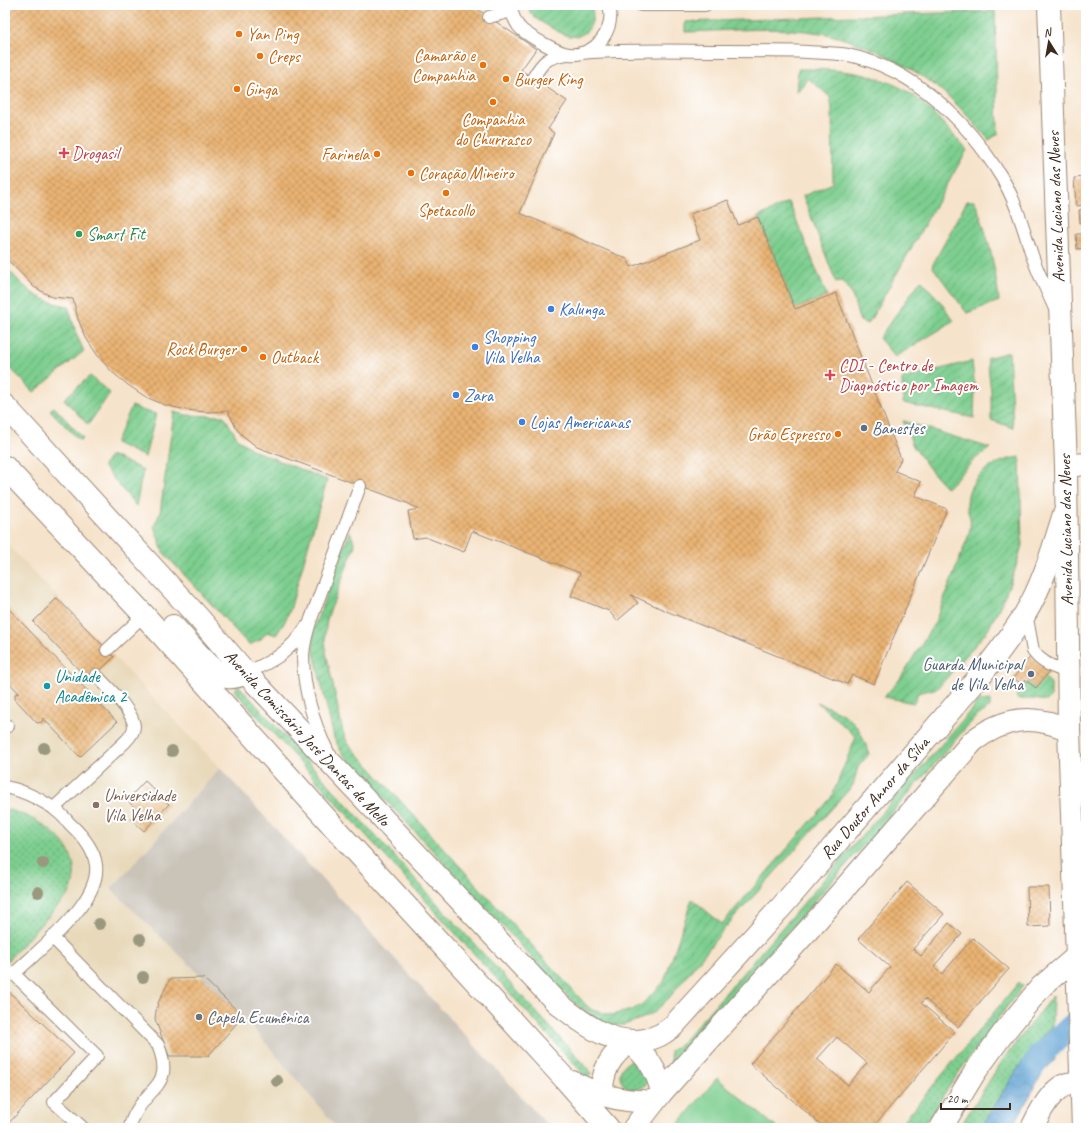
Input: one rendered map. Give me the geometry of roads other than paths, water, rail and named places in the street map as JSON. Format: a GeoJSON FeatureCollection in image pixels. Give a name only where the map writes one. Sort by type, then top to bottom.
{"type":"FeatureCollection","features":[{"type":"Feature","properties":{"kind":"main road","name":"Avenida Luciano das Neves"},"geometry":{"type":"LineString","coordinates":[[1049,5],[1060,321],[1076,465],[1066,508],[1069,730],[1077,985],[1080,1046],[1084,1085],[1083,1128]]}},
{"type":"Feature","properties":{"kind":"main road","name":"Avenida Comissário José Dantas de Mello"},"geometry":{"type":"LineString","coordinates":[[5,406],[192,611],[246,673],[556,1002],[593,1030],[630,1042]]}},
{"type":"Feature","properties":{"kind":"main road"},"geometry":{"type":"LineString","coordinates":[[5,467],[137,608],[608,1128]]}},
{"type":"Feature","properties":{"kind":"main road","name":"Rua Doutor Annor da Silva"},"geometry":{"type":"LineString","coordinates":[[630,1042],[645,1040],[660,1035],[673,1026],[783,905],[980,676],[1026,613],[1036,593],[1053,549],[1066,508]]}},
{"type":"Feature","properties":{"kind":"main road"},"geometry":{"type":"LineString","coordinates":[[137,608],[150,609],[171,623],[214,671],[227,677],[238,677],[246,673]]}},
{"type":"Feature","properties":{"kind":"main road"},"geometry":{"type":"LineString","coordinates":[[634,1128],[658,1097],[804,934],[973,741],[985,732],[998,726],[1019,720],[1041,721],[1055,724],[1069,730]]}},
{"type":"Feature","properties":{"kind":"main road"},"geometry":{"type":"LineString","coordinates":[[941,1128],[975,1072],[1004,1032],[1041,987],[1076,957]]}},
{"type":"Feature","properties":{"kind":"main road"},"geometry":{"type":"LineString","coordinates":[[601,1095],[605,1070],[611,1058],[619,1049],[630,1042],[648,1058],[659,1080],[658,1097]]}},
{"type":"Feature","properties":{"kind":"main road"},"geometry":{"type":"LineString","coordinates":[[565,1079],[586,1090],[627,1101],[658,1097]]}},
{"type":"Feature","properties":{"kind":"main road"},"geometry":{"type":"LineString","coordinates":[[1032,1128],[1038,1115],[1055,1091],[1066,1084],[1074,1082],[1084,1085]]}},
{"type":"Feature","properties":{"kind":"lane"},"geometry":{"type":"LineString","coordinates":[[489,17],[511,8],[514,18],[522,29],[558,51],[575,54],[592,48],[602,41],[608,30],[611,19],[609,5]]}},
{"type":"Feature","properties":{"kind":"lane"},"geometry":{"type":"LineString","coordinates":[[641,5],[704,5]]}},
{"type":"Feature","properties":{"kind":"lane"},"geometry":{"type":"LineString","coordinates":[[533,78],[542,64],[550,58],[575,54],[634,51],[781,51],[825,53],[848,55],[876,63],[921,88],[962,126],[986,154],[1003,179],[1019,212],[1034,260],[1060,321]]}},
{"type":"Feature","properties":{"kind":"lane"},"geometry":{"type":"LineString","coordinates":[[337,771],[316,724],[306,684],[303,655],[305,640],[311,619],[360,486]]}},
{"type":"Feature","properties":{"kind":"lane"},"geometry":{"type":"LineString","coordinates":[[107,650],[137,608]]}},
{"type":"Feature","properties":{"kind":"lane"},"geometry":{"type":"LineString","coordinates":[[1026,613],[1033,651],[1037,657],[1047,664],[1068,673]]}},
{"type":"Feature","properties":{"kind":"lane"},"geometry":{"type":"LineString","coordinates":[[246,673],[270,663],[281,655],[300,636],[311,619]]}},
{"type":"Feature","properties":{"kind":"lane"},"geometry":{"type":"LineString","coordinates":[[54,808],[125,742],[131,735],[134,726],[132,718],[126,708],[96,675]]}},
{"type":"Feature","properties":{"kind":"lane"},"geometry":{"type":"LineString","coordinates":[[5,787],[13,788],[54,808],[76,829],[90,848],[96,865],[94,881],[89,895],[80,909],[14,974],[97,1056],[54,1102],[83,1128]]}},
{"type":"Feature","properties":{"kind":"lane"},"geometry":{"type":"LineString","coordinates":[[52,938],[149,1035],[158,1045],[164,1059],[164,1072],[158,1086],[136,1112],[130,1128]]}},
{"type":"Feature","properties":{"kind":"water"},"geometry":{"type":"Polygon","coordinates":[[[1052,1026],[1055,1060],[1043,1072],[1012,1128],[981,1128],[1005,1088],[1032,1049],[1052,1026]]]}},
{"type":"Feature","properties":{"kind":"waterway"},"geometry":{"type":"LineString","coordinates":[[1033,1067],[1040,1055],[1076,1022],[1086,1009]]}},
{"type":"Feature","properties":{"kind":"place","name":"Yan Ping"},"geometry":{"type":"Point","coordinates":[239,34]}},
{"type":"Feature","properties":{"kind":"place","name":"Creps"},"geometry":{"type":"Point","coordinates":[260,56]}},
{"type":"Feature","properties":{"kind":"place","name":"Camarão e Companhia"},"geometry":{"type":"Point","coordinates":[483,65]}},
{"type":"Feature","properties":{"kind":"place","name":"Burger King"},"geometry":{"type":"Point","coordinates":[506,79]}},
{"type":"Feature","properties":{"kind":"place","name":"Ginga"},"geometry":{"type":"Point","coordinates":[237,89]}},
{"type":"Feature","properties":{"kind":"place","name":"Companhia do Churrasco"},"geometry":{"type":"Point","coordinates":[493,102]}},
{"type":"Feature","properties":{"kind":"place","name":"Drogasil"},"geometry":{"type":"Point","coordinates":[64,153]}},
{"type":"Feature","properties":{"kind":"place","name":"Farinela"},"geometry":{"type":"Point","coordinates":[377,154]}},
{"type":"Feature","properties":{"kind":"place","name":"Coração Mineiro"},"geometry":{"type":"Point","coordinates":[411,173]}},
{"type":"Feature","properties":{"kind":"place","name":"Spetacollo"},"geometry":{"type":"Point","coordinates":[446,193]}},
{"type":"Feature","properties":{"kind":"place","name":"Smart Fit"},"geometry":{"type":"Point","coordinates":[79,234]}},
{"type":"Feature","properties":{"kind":"place","name":"Kalunga"},"geometry":{"type":"Point","coordinates":[551,309]}},
{"type":"Feature","properties":{"kind":"place","name":"Shopping Vila Velha"},"geometry":{"type":"Point","coordinates":[475,347]}},
{"type":"Feature","properties":{"kind":"place","name":"Rock Burger"},"geometry":{"type":"Point","coordinates":[244,349]}},
{"type":"Feature","properties":{"kind":"place","name":"Outback"},"geometry":{"type":"Point","coordinates":[263,357]}},
{"type":"Feature","properties":{"kind":"place","name":"CDI - Centro de Diagnóstico por Imagem"},"geometry":{"type":"Point","coordinates":[830,375]}},
{"type":"Feature","properties":{"kind":"place","name":"Zara"},"geometry":{"type":"Point","coordinates":[456,395]}},
{"type":"Feature","properties":{"kind":"place","name":"Lojas Americanas"},"geometry":{"type":"Point","coordinates":[522,422]}},
{"type":"Feature","properties":{"kind":"place","name":"Banestes"},"geometry":{"type":"Point","coordinates":[864,428]}},
{"type":"Feature","properties":{"kind":"place","name":"Grão Espresso"},"geometry":{"type":"Point","coordinates":[838,434]}},
{"type":"Feature","properties":{"kind":"place","name":"Guarda Municipal de Vila Velha"},"geometry":{"type":"Point","coordinates":[1031,674]}},
{"type":"Feature","properties":{"kind":"place","name":"Unidade Acadêmica 2"},"geometry":{"type":"Point","coordinates":[47,686]}},
{"type":"Feature","properties":{"kind":"place","name":"Universidade Vila Velha"},"geometry":{"type":"Point","coordinates":[96,805]}},
{"type":"Feature","properties":{"kind":"place","name":"Capela Ecumênica"},"geometry":{"type":"Point","coordinates":[199,1017]}}]}
